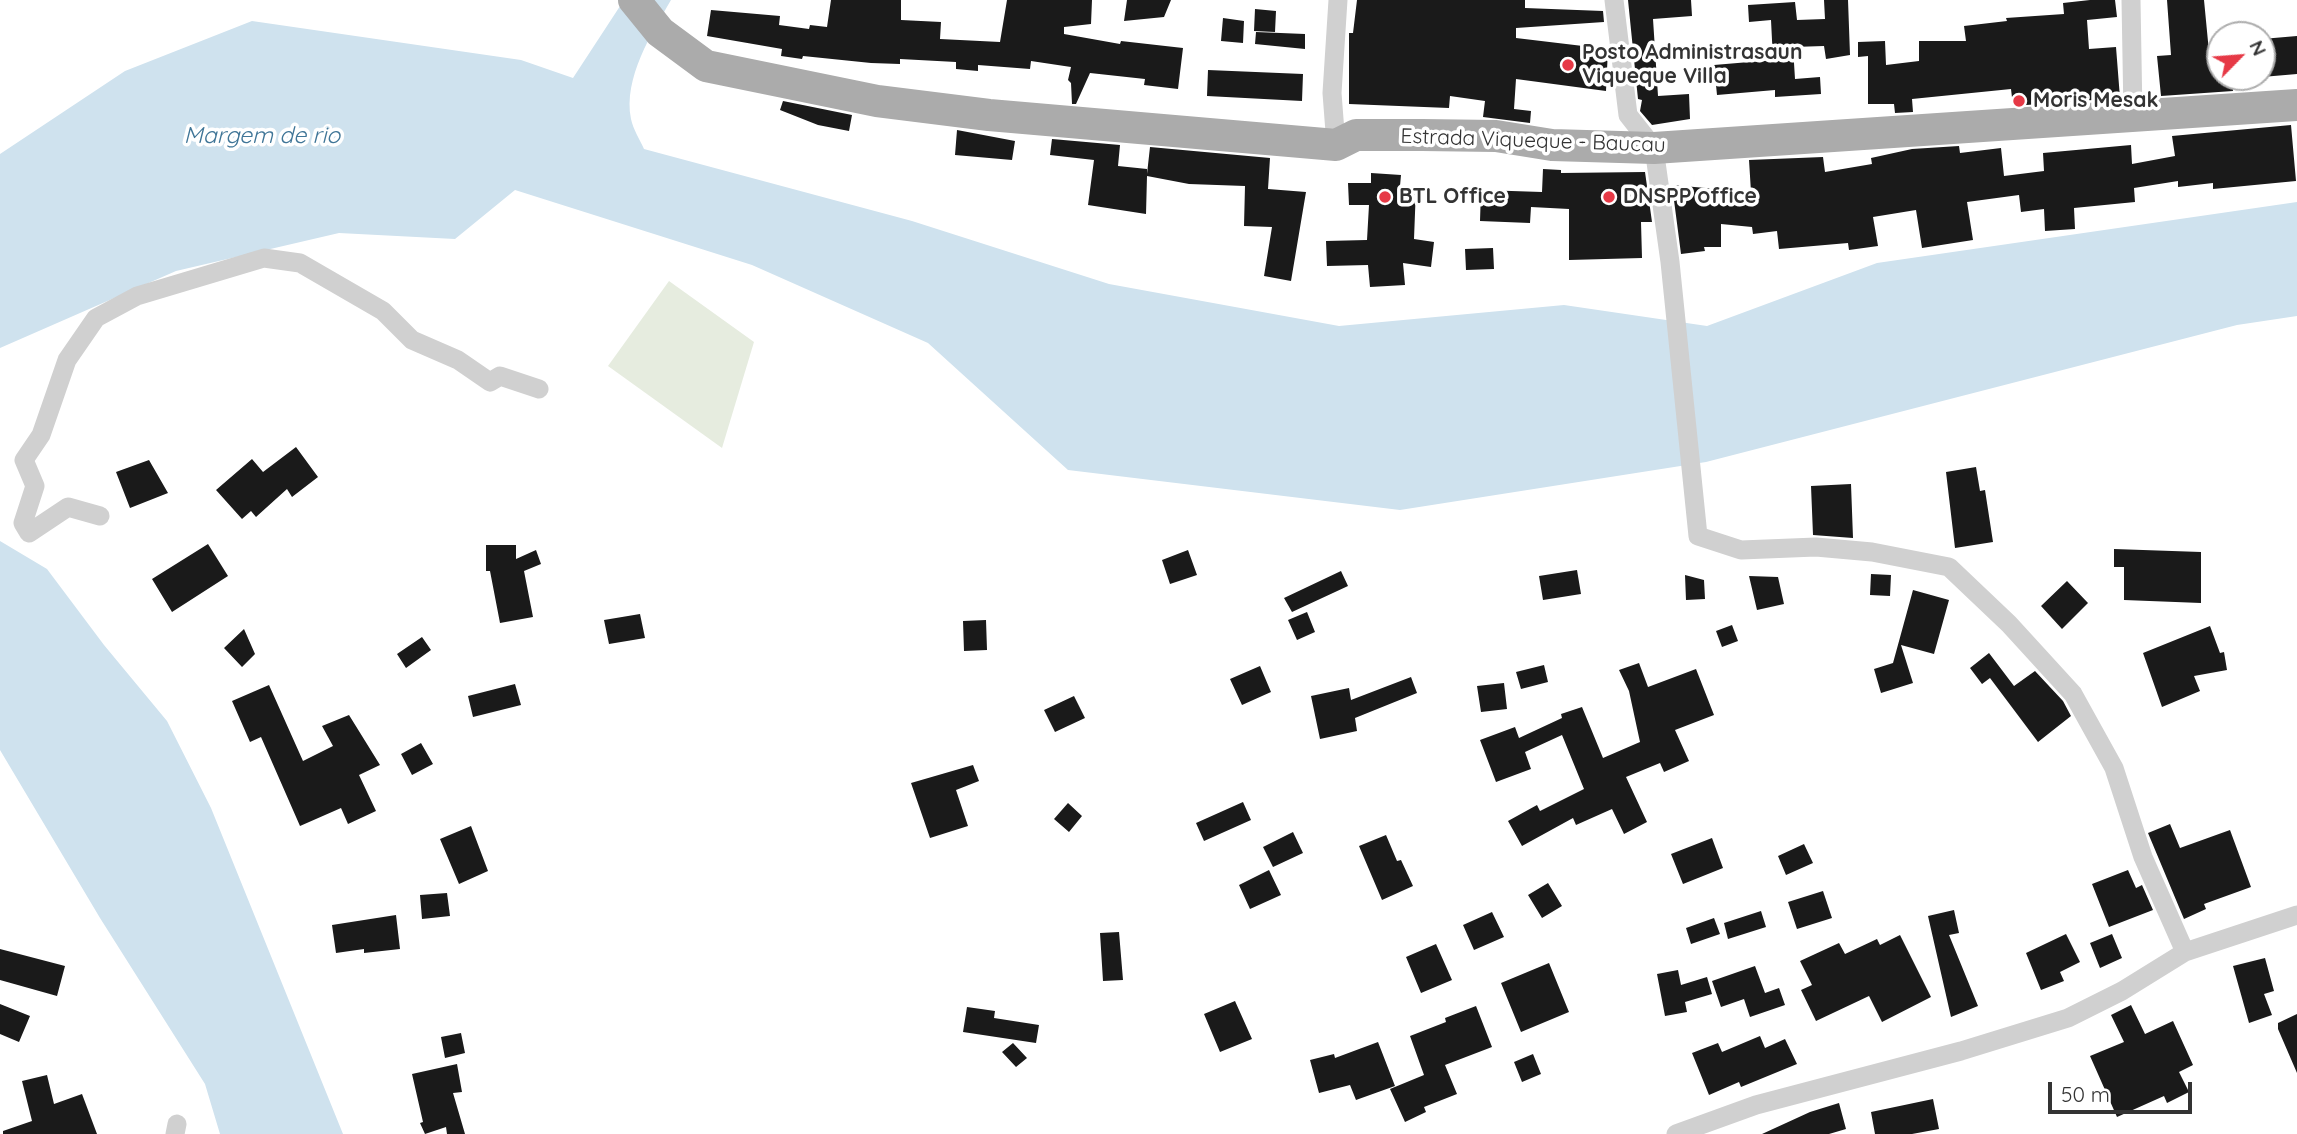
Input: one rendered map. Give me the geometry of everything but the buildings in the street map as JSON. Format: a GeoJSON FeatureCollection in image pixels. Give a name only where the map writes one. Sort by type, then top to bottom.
{"type":"FeatureCollection","features":[{"type":"Feature","properties":{"kind":"main road","name":"Estrada Viqueque - Baucau"},"geometry":{"type":"LineString","coordinates":[[635,0],[660,32],[706,66],[877,101],[989,115],[1336,145],[1356,135],[1422,135],[1496,136],[1552,145],[1654,148],[2297,105]]}},
{"type":"Feature","properties":{"kind":"street"},"geometry":{"type":"LineString","coordinates":[[1336,145],[1332,93],[1338,0]]}},
{"type":"Feature","properties":{"kind":"street"},"geometry":{"type":"LineString","coordinates":[[1614,0],[1629,115],[1654,148],[1670,262],[1698,536],[1741,550],[1815,547],[1872,552],[1949,567],[2010,624],[2073,694],[2114,768],[2143,857],[2185,952]]}},
{"type":"Feature","properties":{"kind":"street"},"geometry":{"type":"LineString","coordinates":[[2131,0],[2133,115]]}},
{"type":"Feature","properties":{"kind":"street"},"geometry":{"type":"LineString","coordinates":[[100,516],[68,507],[29,533],[23,523],[35,486],[24,460],[41,435],[67,360],[96,318],[137,296],[210,273],[264,258],[300,263],[383,311],[412,340],[458,360],[490,382],[500,376],[539,389]]}},
{"type":"Feature","properties":{"kind":"street"},"geometry":{"type":"LineString","coordinates":[[1676,1134],[1756,1105],[1961,1051],[2067,1018],[2122,991],[2185,952],[2297,915]]}},
{"type":"Feature","properties":{"kind":"shaded area"},"geometry":{"type":"Polygon","coordinates":[[[669,281],[754,342],[722,448],[608,366],[669,281]]]}},
{"type":"Feature","properties":{"kind":"water","name":"Margem de rio"},"geometry":{"type":"Polygon","coordinates":[[[624,0],[671,0],[641,56],[631,88],[631,119],[644,149],[912,221],[1109,284],[1339,326],[1564,305],[1707,326],[1877,263],[2297,202],[2297,316],[2237,325],[1706,462],[1400,510],[1068,470],[928,343],[752,265],[515,190],[455,239],[339,233],[176,271],[0,348],[0,154],[125,71],[252,21],[521,60],[573,78],[624,0]]]}},
{"type":"Feature","properties":{"kind":"water"},"geometry":{"type":"Polygon","coordinates":[[[0,541],[47,569],[104,645],[167,721],[211,808],[343,1134],[220,1134],[205,1084],[100,918],[0,750],[0,541]]]}},
{"type":"Feature","properties":{"kind":"place","name":"Posto Administrasaun Viqueque Villa"},"geometry":{"type":"Point","coordinates":[1568,65]}},
{"type":"Feature","properties":{"kind":"place","name":"Moris Mesak"},"geometry":{"type":"Point","coordinates":[2019,101]}},
{"type":"Feature","properties":{"kind":"place","name":"BTL Office"},"geometry":{"type":"Point","coordinates":[1385,197]}},
{"type":"Feature","properties":{"kind":"place","name":"DNSPP office"},"geometry":{"type":"Point","coordinates":[1609,197]}}]}
